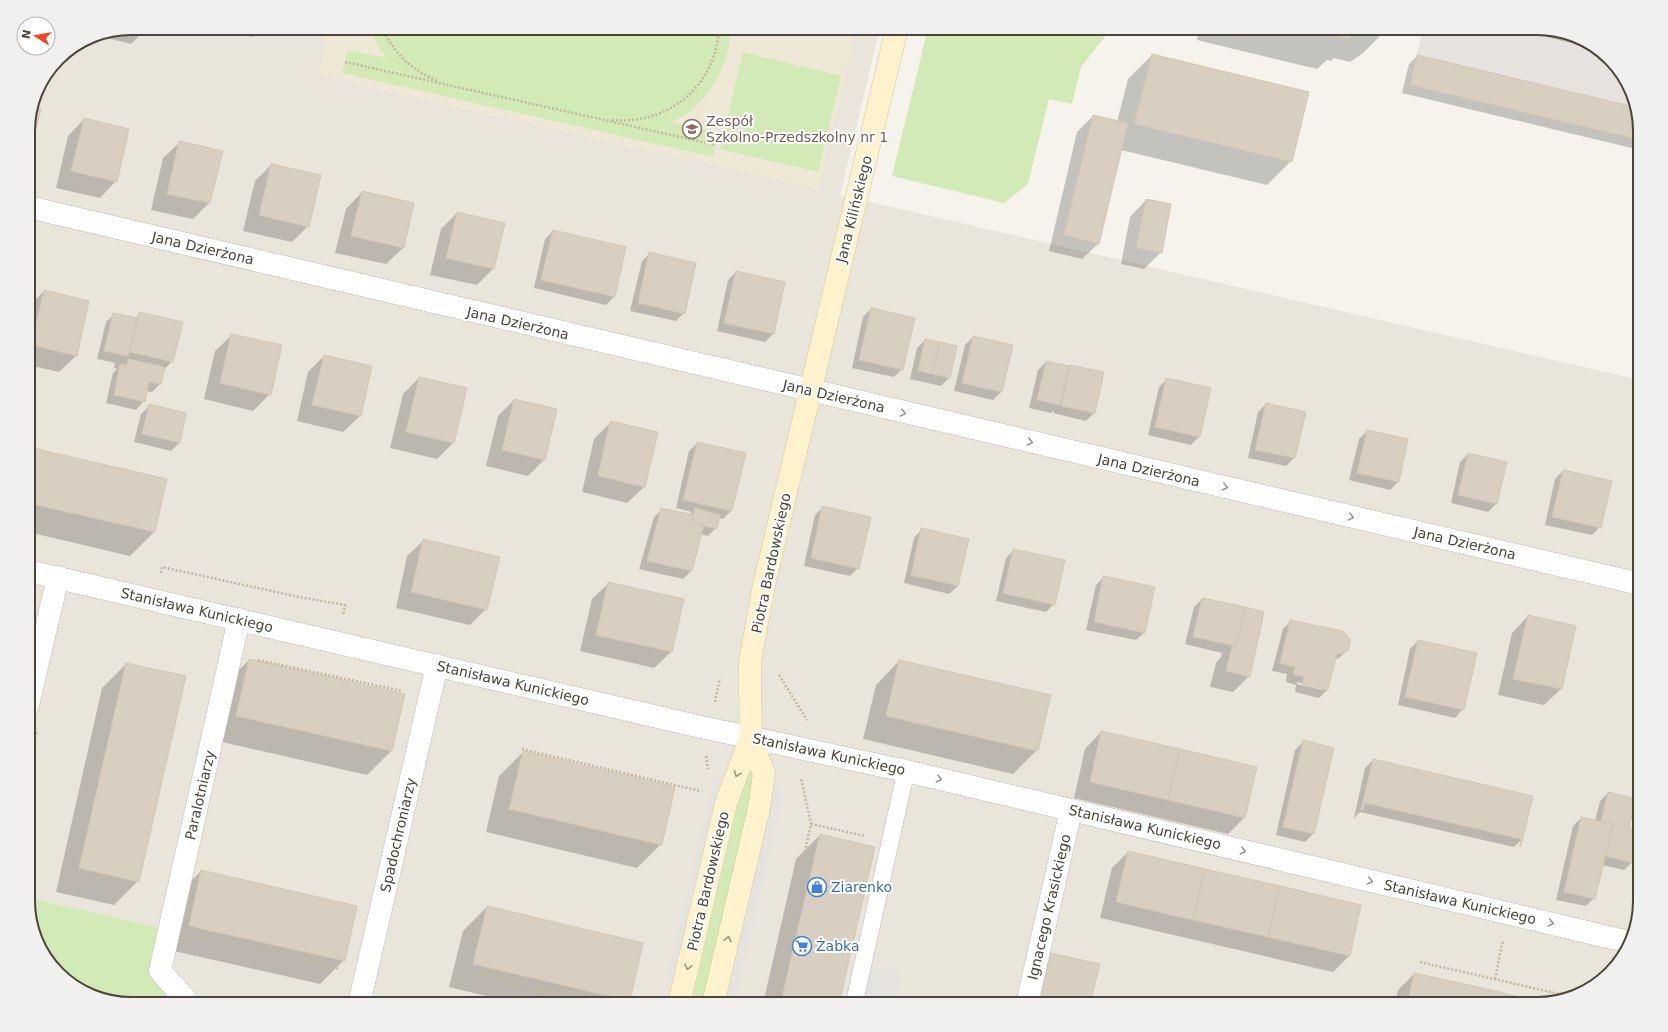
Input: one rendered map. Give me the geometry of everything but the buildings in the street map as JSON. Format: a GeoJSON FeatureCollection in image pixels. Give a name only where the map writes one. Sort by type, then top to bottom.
{"type":"FeatureCollection","features":[{"type":"Feature","properties":{"kind":"street","name":"Jana Kilińskiego"},"geometry":{"type":"LineString","coordinates":[[811,391],[896,35]]}},
{"type":"Feature","properties":{"kind":"street","name":"Jana Dzierżona"},"geometry":{"type":"LineString","coordinates":[[35,209],[1633,582]]}},
{"type":"Feature","properties":{"kind":"street","name":"Piotra Bardowskiego"},"geometry":{"type":"LineString","coordinates":[[715,997],[759,808],[764,774],[751,737],[750,662],[764,585],[811,391]]}},
{"type":"Feature","properties":{"kind":"street","name":"Stanisława Kunickiego"},"geometry":{"type":"LineString","coordinates":[[35,572],[701,727],[906,771],[1624,941]]}},
{"type":"Feature","properties":{"kind":"street"},"geometry":{"type":"LineString","coordinates":[[35,675],[58,577]]}},
{"type":"Feature","properties":{"kind":"street","name":"Paralotniarzy"},"geometry":{"type":"LineString","coordinates":[[184,997],[160,971],[240,619]]}},
{"type":"Feature","properties":{"kind":"street","name":"Spadochroniarzy"},"geometry":{"type":"LineString","coordinates":[[360,997],[437,665]]}},
{"type":"Feature","properties":{"kind":"street","name":"Piotra Bardowskiego"},"geometry":{"type":"LineString","coordinates":[[681,997],[726,803],[751,737]]}},
{"type":"Feature","properties":{"kind":"street","name":"Ignacego Krasickiego"},"geometry":{"type":"LineString","coordinates":[[1029,997],[1070,810]]}},
{"type":"Feature","properties":{"kind":"lane"},"geometry":{"type":"LineString","coordinates":[[856,997],[906,771]]}},
{"type":"Feature","properties":{"kind":"path"},"geometry":{"type":"LineString","coordinates":[[386,35],[399,56],[413,68],[429,77],[450,85]]}},
{"type":"Feature","properties":{"kind":"path"},"geometry":{"type":"LineString","coordinates":[[601,119],[626,122],[649,118],[668,110],[684,100],[696,89],[712,63],[718,35]]}},
{"type":"Feature","properties":{"kind":"path"},"geometry":{"type":"LineString","coordinates":[[345,62],[716,145]]}},
{"type":"Feature","properties":{"kind":"path"},"geometry":{"type":"LineString","coordinates":[[232,654],[430,697]]}},
{"type":"Feature","properties":{"kind":"path"},"geometry":{"type":"LineString","coordinates":[[776,670],[809,722]]}},
{"type":"Feature","properties":{"kind":"path"},"geometry":{"type":"LineString","coordinates":[[708,773],[701,727],[706,709],[715,702],[722,672]]}},
{"type":"Feature","properties":{"kind":"path"},"geometry":{"type":"LineString","coordinates":[[522,749],[705,792]]}},
{"type":"Feature","properties":{"kind":"path"},"geometry":{"type":"LineString","coordinates":[[773,997],[811,824],[800,774],[796,777]]}},
{"type":"Feature","properties":{"kind":"path"},"geometry":{"type":"LineString","coordinates":[[811,824],[868,837]]}},
{"type":"Feature","properties":{"kind":"path"},"geometry":{"type":"LineString","coordinates":[[169,930],[365,974]]}},
{"type":"Feature","properties":{"kind":"path"},"geometry":{"type":"LineString","coordinates":[[1495,979],[1504,933]]}},
{"type":"Feature","properties":{"kind":"path"},"geometry":{"type":"LineString","coordinates":[[1420,962],[1560,994]]}},
{"type":"Feature","properties":{"kind":"path"},"geometry":{"type":"LineString","coordinates":[[472,973],[576,997]]}},
{"type":"Feature","properties":{"kind":"path"},"geometry":{"type":"LineString","coordinates":[[544,997],[546,990]]}},
{"type":"Feature","properties":{"kind":"shaded area"},"geometry":{"type":"Polygon","coordinates":[[[125,35],[878,35],[840,195],[1633,378],[1633,901],[1630,926],[1626,938],[1620,949],[1605,969],[1585,984],[1574,990],[1562,994],[1537,997],[131,997],[106,994],[94,990],[78,981],[59,964],[51,954],[40,932],[35,907],[35,125],[38,106],[42,94],[51,78],[63,63],[78,51],[94,42],[106,38],[125,35]]]}},
{"type":"Feature","properties":{"kind":"shaded area","name":"Zespół Szkolno-Przedszkolny nr 1"},"geometry":{"type":"Polygon","coordinates":[[[327,35],[855,35],[818,189],[318,76],[327,35]]]}},
{"type":"Feature","properties":{"kind":"shaded area"},"geometry":{"type":"Polygon","coordinates":[[[1421,35],[1537,35],[1562,38],[1574,42],[1595,55],[1605,63],[1617,78],[1628,100],[1633,125],[1633,138],[1410,85],[1421,35]]]}},
{"type":"Feature","properties":{"kind":"shaded area"},"geometry":{"type":"Polygon","coordinates":[[[714,779],[725,781],[676,991],[668,976],[714,779]]]}},
{"type":"Feature","properties":{"kind":"shaded area"},"geometry":{"type":"Polygon","coordinates":[[[774,781],[783,793],[736,997],[724,997],[774,781]]]}},
{"type":"Feature","properties":{"kind":"shaded area"},"geometry":{"type":"Polygon","coordinates":[[[851,964],[901,974],[896,997],[844,997],[851,964]]]}},
{"type":"Feature","properties":{"kind":"green space"},"geometry":{"type":"Polygon","coordinates":[[[372,35],[730,35],[730,42],[721,70],[706,96],[695,107],[671,122],[718,133],[713,157],[342,73],[348,50],[386,58],[372,35]]]}},
{"type":"Feature","properties":{"kind":"green space"},"geometry":{"type":"Polygon","coordinates":[[[926,35],[1106,35],[1081,67],[1072,104],[1049,99],[1028,184],[1004,203],[892,176],[926,35]]]}},
{"type":"Feature","properties":{"kind":"green space"},"geometry":{"type":"Polygon","coordinates":[[[743,52],[841,76],[818,172],[720,149],[743,52]]]}},
{"type":"Feature","properties":{"kind":"green space"},"geometry":{"type":"Polygon","coordinates":[[[747,765],[758,768],[705,997],[693,997],[747,765]]]}},
{"type":"Feature","properties":{"kind":"green space"},"geometry":{"type":"Polygon","coordinates":[[[35,900],[169,930],[160,971],[184,997],[119,996],[94,990],[83,984],[68,973],[51,954],[40,932],[35,900]]]}},
{"type":"Feature","properties":{"kind":"place","name":"Zespół Szkolno-Przedszkolny nr 1"},"geometry":{"type":"Point","coordinates":[692,129]}},
{"type":"Feature","properties":{"kind":"place","name":"Ziarenko"},"geometry":{"type":"Point","coordinates":[817,887]}},
{"type":"Feature","properties":{"kind":"place","name":"Żabka"},"geometry":{"type":"Point","coordinates":[802,946]}}]}
